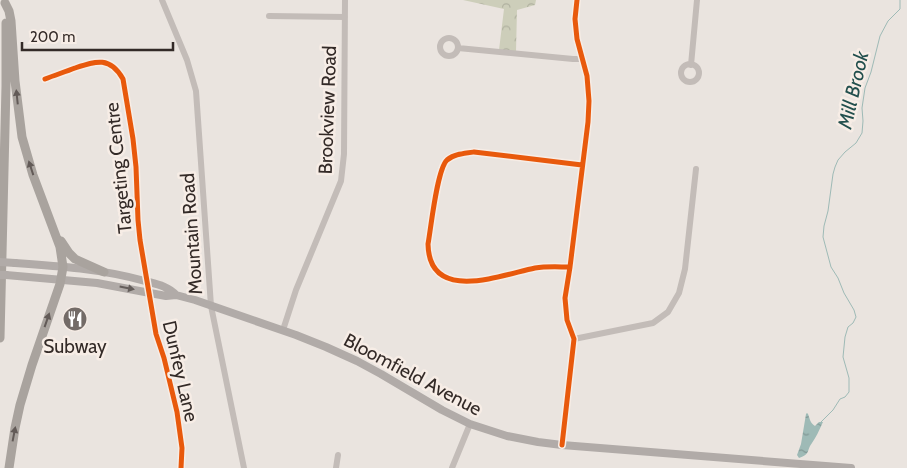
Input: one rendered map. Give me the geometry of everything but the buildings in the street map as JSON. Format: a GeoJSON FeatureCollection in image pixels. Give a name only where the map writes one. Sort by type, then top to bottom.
{"type":"FeatureCollection","features":[{"type":"Feature","properties":{"kind":"highway"},"geometry":{"type":"LineString","coordinates":[[5,2],[11,21],[15,80],[22,137],[33,175],[62,252],[63,266],[61,279],[22,400],[15,428],[9,468]]}},
{"type":"Feature","properties":{"kind":"highway"},"geometry":{"type":"LineString","coordinates":[[0,338],[6,86],[5,2]]}},
{"type":"Feature","properties":{"kind":"highway"},"geometry":{"type":"LineString","coordinates":[[56,237],[76,259],[104,272]]}},
{"type":"Feature","properties":{"kind":"main road","name":"Bloomfield Avenue"},"geometry":{"type":"LineString","coordinates":[[0,262],[63,266],[104,272],[169,289],[176,295],[318,343],[357,361],[470,424],[508,436],[562,445],[851,468]]}},
{"type":"Feature","properties":{"kind":"main road"},"geometry":{"type":"LineString","coordinates":[[102,284],[104,272]]}},
{"type":"Feature","properties":{"kind":"main road","name":"Bloomfield Avenue"},"geometry":{"type":"LineString","coordinates":[[0,275],[61,279],[102,284],[166,296],[176,295]]}},
{"type":"Feature","properties":{"kind":"street","name":"Mountain Road"},"geometry":{"type":"LineString","coordinates":[[162,0],[187,60],[196,91],[211,306],[244,468]]}},
{"type":"Feature","properties":{"kind":"street","name":"Brookview Road"},"geometry":{"type":"LineString","coordinates":[[283,330],[296,290],[341,181],[344,154],[344,0]]}},
{"type":"Feature","properties":{"kind":"street"},"geometry":{"type":"LineString","coordinates":[[562,445],[574,339],[567,320],[565,298],[588,122],[589,101],[587,76],[574,20],[577,0]]}},
{"type":"Feature","properties":{"kind":"street"},"geometry":{"type":"LineString","coordinates":[[691,64],[697,0]]}},
{"type":"Feature","properties":{"kind":"street"},"geometry":{"type":"LineString","coordinates":[[269,16],[345,17]]}},
{"type":"Feature","properties":{"kind":"street"},"geometry":{"type":"LineString","coordinates":[[458,48],[582,59]]}},
{"type":"Feature","properties":{"kind":"street","name":"Targeting Centre"},"geometry":{"type":"LineString","coordinates":[[46,79],[97,62],[113,67],[123,79],[134,140],[139,229],[148,282]]}},
{"type":"Feature","properties":{"kind":"street"},"geometry":{"type":"LineString","coordinates":[[570,268],[535,268],[499,278],[472,282],[454,280],[441,275],[432,265],[428,255],[428,244],[441,172],[447,160],[460,154],[474,152],[582,165]]}},
{"type":"Feature","properties":{"kind":"street"},"geometry":{"type":"LineString","coordinates":[[574,339],[654,323],[668,312],[678,294],[684,269],[696,169]]}},
{"type":"Feature","properties":{"kind":"street","name":"Dunfey Lane"},"geometry":{"type":"LineString","coordinates":[[148,282],[156,334],[177,412],[182,448],[181,468]]}},
{"type":"Feature","properties":{"kind":"street"},"geometry":{"type":"LineString","coordinates":[[452,468],[470,424]]}},
{"type":"Feature","properties":{"kind":"street"},"geometry":{"type":"LineString","coordinates":[[336,468],[338,455]]}},
{"type":"Feature","properties":{"kind":"green space"},"geometry":{"type":"Polygon","coordinates":[[[463,0],[536,0],[535,5],[517,10],[516,52],[499,50],[504,9],[463,0]]]}},
{"type":"Feature","properties":{"kind":"water"},"geometry":{"type":"Polygon","coordinates":[[[807,413],[815,426],[819,422],[823,422],[807,454],[799,458],[797,455],[807,413]]]}},
{"type":"Feature","properties":{"kind":"waterway","name":"Mill Brook"},"geometry":{"type":"LineString","coordinates":[[821,422],[833,410],[840,399],[849,392],[849,378],[843,357],[848,327],[856,317],[831,267],[823,237],[833,174],[838,160],[856,143],[862,133],[862,108],[865,88],[880,36],[888,21],[900,9],[900,0]]}},
{"type":"Feature","properties":{"kind":"cycle path"},"geometry":{"type":"LineString","coordinates":[[562,445],[574,339],[567,320],[565,298],[588,122],[589,101],[587,76],[577,39],[575,19],[577,0]]}},
{"type":"Feature","properties":{"kind":"cycle path"},"geometry":{"type":"LineString","coordinates":[[45,79],[96,62],[102,62],[113,67],[123,79],[136,167],[140,240],[156,334],[177,412],[182,448],[181,468]]}},
{"type":"Feature","properties":{"kind":"cycle path"},"geometry":{"type":"LineString","coordinates":[[570,267],[535,268],[486,279],[453,280],[440,274],[431,263],[428,244],[440,175],[447,160],[453,156],[474,152],[582,165]]}},
{"type":"Feature","properties":{"kind":"place","name":"Subway"},"geometry":{"type":"Point","coordinates":[75,319]}}]}
